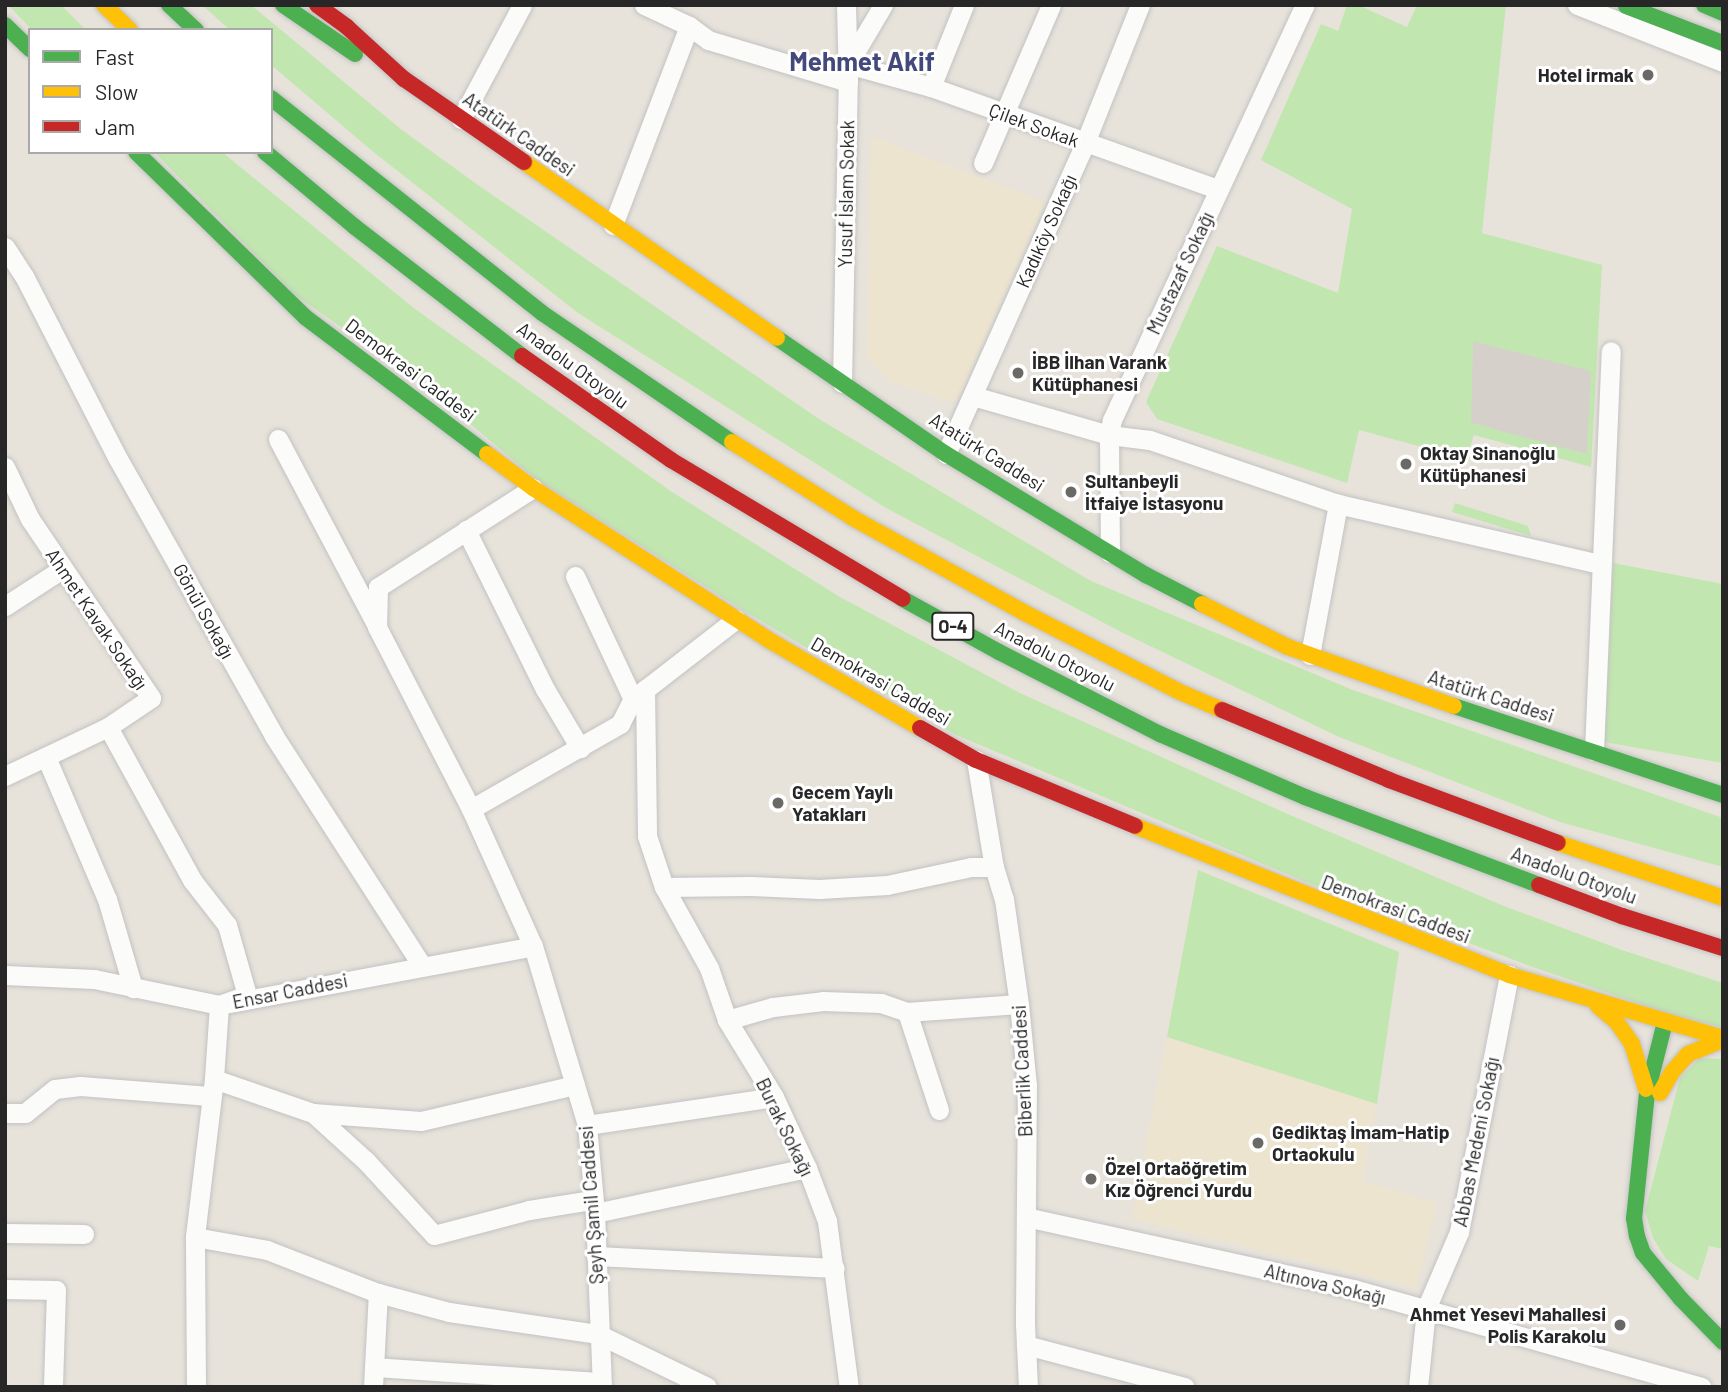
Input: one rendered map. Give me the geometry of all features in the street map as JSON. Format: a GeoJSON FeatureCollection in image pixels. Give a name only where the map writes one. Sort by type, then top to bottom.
{"type":"FeatureCollection","features":[{"type":"Feature","properties":{"kind":"main road"},"geometry":{"type":"LineString","coordinates":[[104,5],[128,28]]}},
{"type":"Feature","properties":{"kind":"main road"},"geometry":{"type":"LineString","coordinates":[[169,5],[193,28]]}},
{"type":"Feature","properties":{"kind":"main road","name":"Atatürk Caddesi"},"geometry":{"type":"LineString","coordinates":[[283,5],[330,38],[404,79],[946,454],[1146,575],[1288,647],[1384,683],[1723,795]]}},
{"type":"Feature","properties":{"kind":"main road","name":"Atatürk Caddesi"},"geometry":{"type":"LineString","coordinates":[[317,5],[347,27],[404,79]]}},
{"type":"Feature","properties":{"kind":"main road"},"geometry":{"type":"LineString","coordinates":[[1704,5],[1723,13]]}},
{"type":"Feature","properties":{"kind":"main road"},"geometry":{"type":"LineString","coordinates":[[1626,6],[1723,43]]}},
{"type":"Feature","properties":{"kind":"main road"},"geometry":{"type":"LineString","coordinates":[[5,25],[28,47]]}},
{"type":"Feature","properties":{"kind":"main road","name":"Anadolu Otoyolu"},"geometry":{"type":"LineString","coordinates":[[273,99],[386,192],[542,313],[698,421],[853,518],[1023,612],[1180,692],[1389,780],[1603,860],[1723,898]]}},
{"type":"Feature","properties":{"kind":"main road","name":"Demokrasi Caddesi"},"geometry":{"type":"LineString","coordinates":[[138,154],[305,317],[533,488],[736,619],[976,760],[1281,886],[1509,975],[1723,1039]]}},
{"type":"Feature","properties":{"kind":"main road","name":"Anadolu Otoyolu"},"geometry":{"type":"LineString","coordinates":[[267,154],[355,227],[514,349],[683,467],[857,573],[999,652],[1160,734],[1305,797],[1622,916],[1723,948]]}},
{"type":"Feature","properties":{"kind":"main road"},"geometry":{"type":"LineString","coordinates":[[1305,797],[1570,914]]}},
{"type":"Feature","properties":{"kind":"main road"},"geometry":{"type":"LineString","coordinates":[[1603,860],[1723,888]]}},
{"type":"Feature","properties":{"kind":"main road"},"geometry":{"type":"LineString","coordinates":[[1590,1001],[1616,1021],[1629,1038],[1653,1093]]}},
{"type":"Feature","properties":{"kind":"main road"},"geometry":{"type":"LineString","coordinates":[[1669,1023],[1639,1155],[1634,1218],[1643,1253],[1681,1299],[1723,1342]]}},
{"type":"Feature","properties":{"kind":"main road"},"geometry":{"type":"LineString","coordinates":[[1653,1093],[1688,1054],[1723,1039]]}},
{"type":"Feature","properties":{"kind":"street"},"geometry":{"type":"LineString","coordinates":[[461,119],[522,5]]}},
{"type":"Feature","properties":{"kind":"street","name":"Çilek Sokak"},"geometry":{"type":"LineString","coordinates":[[644,5],[689,26],[708,40],[848,73],[932,87],[1218,190]]}},
{"type":"Feature","properties":{"kind":"street","name":"Yusuf İslam Sokak"},"geometry":{"type":"LineString","coordinates":[[842,383],[848,73],[846,5]]}},
{"type":"Feature","properties":{"kind":"street"},"geometry":{"type":"LineString","coordinates":[[848,73],[883,5]]}},
{"type":"Feature","properties":{"kind":"street"},"geometry":{"type":"LineString","coordinates":[[932,87],[964,5]]}},
{"type":"Feature","properties":{"kind":"street"},"geometry":{"type":"LineString","coordinates":[[983,163],[1051,5]]}},
{"type":"Feature","properties":{"kind":"street","name":"Kadıköy Sokağı"},"geometry":{"type":"LineString","coordinates":[[946,454],[1085,143],[1140,5]]}},
{"type":"Feature","properties":{"kind":"street","name":"Mustazaf Sokağı"},"geometry":{"type":"LineString","coordinates":[[1110,553],[1109,435],[1112,420],[1305,5]]}},
{"type":"Feature","properties":{"kind":"street"},"geometry":{"type":"LineString","coordinates":[[1577,5],[1723,62]]}},
{"type":"Feature","properties":{"kind":"street"},"geometry":{"type":"LineString","coordinates":[[613,225],[689,26]]}},
{"type":"Feature","properties":{"kind":"street","name":"Gönül Sokağı"},"geometry":{"type":"LineString","coordinates":[[5,247],[24,276],[117,457],[274,736],[421,964]]}},
{"type":"Feature","properties":{"kind":"street"},"geometry":{"type":"LineString","coordinates":[[1594,751],[1611,351]]}},
{"type":"Feature","properties":{"kind":"street"},"geometry":{"type":"LineString","coordinates":[[972,396],[1109,435],[1150,440],[1338,504],[1600,564]]}},
{"type":"Feature","properties":{"kind":"street"},"geometry":{"type":"LineString","coordinates":[[278,439],[377,627]]}},
{"type":"Feature","properties":{"kind":"street","name":"Ahmet Kavak Sokağı"},"geometry":{"type":"LineString","coordinates":[[5,467],[30,519],[151,698],[108,727],[5,776]]}},
{"type":"Feature","properties":{"kind":"street"},"geometry":{"type":"LineString","coordinates":[[377,627],[378,587],[533,488]]}},
{"type":"Feature","properties":{"kind":"street"},"geometry":{"type":"LineString","coordinates":[[1310,655],[1338,504]]}},
{"type":"Feature","properties":{"kind":"street"},"geometry":{"type":"LineString","coordinates":[[466,530],[545,689],[580,748]]}},
{"type":"Feature","properties":{"kind":"street"},"geometry":{"type":"LineString","coordinates":[[5,606],[62,569]]}},
{"type":"Feature","properties":{"kind":"street"},"geometry":{"type":"LineString","coordinates":[[575,576],[639,694]]}},
{"type":"Feature","properties":{"kind":"street"},"geometry":{"type":"LineString","coordinates":[[471,809],[620,724],[639,694],[736,619]]}},
{"type":"Feature","properties":{"kind":"street","name":"Şeyh Şamil Caddesi"},"geometry":{"type":"LineString","coordinates":[[377,627],[471,809],[533,946],[587,1125],[601,1384]]}},
{"type":"Feature","properties":{"kind":"street","name":"Burak Sokağı"},"geometry":{"type":"LineString","coordinates":[[639,694],[647,836],[664,887],[709,968],[727,1020],[774,1097],[807,1168],[827,1221],[849,1387]]}},
{"type":"Feature","properties":{"kind":"street"},"geometry":{"type":"LineString","coordinates":[[108,727],[192,880],[227,925],[247,995],[219,1004],[195,1237],[196,1387]]}},
{"type":"Feature","properties":{"kind":"street"},"geometry":{"type":"LineString","coordinates":[[46,757],[107,898],[133,988]]}},
{"type":"Feature","properties":{"kind":"street","name":"Biberlik Caddesi"},"geometry":{"type":"LineString","coordinates":[[976,760],[994,867],[1004,898],[1020,1004],[1027,1085],[1028,1387]]}},
{"type":"Feature","properties":{"kind":"street"},"geometry":{"type":"LineString","coordinates":[[664,887],[819,889],[887,885],[971,867],[994,867]]}},
{"type":"Feature","properties":{"kind":"street","name":"Ensar Caddesi"},"geometry":{"type":"LineString","coordinates":[[5,975],[94,979],[219,1004],[421,964],[533,946]]}},
{"type":"Feature","properties":{"kind":"street","name":"Abbas Medeni Sokağı"},"geometry":{"type":"LineString","coordinates":[[1418,1387],[1426,1309],[1459,1232],[1509,975]]}},
{"type":"Feature","properties":{"kind":"street"},"geometry":{"type":"LineString","coordinates":[[727,1020],[773,1007],[823,1001],[881,1003],[907,1012],[1020,1004]]}},
{"type":"Feature","properties":{"kind":"street"},"geometry":{"type":"LineString","coordinates":[[907,1012],[939,1110]]}},
{"type":"Feature","properties":{"kind":"street"},"geometry":{"type":"LineString","coordinates":[[5,1113],[25,1113],[55,1089],[80,1086],[212,1088],[313,1113],[421,1121],[575,1085]]}},
{"type":"Feature","properties":{"kind":"street"},"geometry":{"type":"LineString","coordinates":[[587,1125],[774,1097]]}},
{"type":"Feature","properties":{"kind":"street"},"geometry":{"type":"LineString","coordinates":[[313,1113],[366,1161],[434,1235],[529,1210],[593,1207],[807,1168]]}},
{"type":"Feature","properties":{"kind":"street","name":"Altınova Sokağı"},"geometry":{"type":"LineString","coordinates":[[1026,1217],[1353,1289],[1701,1387]]}},
{"type":"Feature","properties":{"kind":"street"},"geometry":{"type":"LineString","coordinates":[[5,1233],[84,1234]]}},
{"type":"Feature","properties":{"kind":"street"},"geometry":{"type":"LineString","coordinates":[[195,1237],[267,1250],[378,1293],[449,1312],[598,1335],[707,1387]]}},
{"type":"Feature","properties":{"kind":"street"},"geometry":{"type":"LineString","coordinates":[[596,1256],[835,1268]]}},
{"type":"Feature","properties":{"kind":"street"},"geometry":{"type":"LineString","coordinates":[[5,1289],[56,1290],[53,1387]]}},
{"type":"Feature","properties":{"kind":"street"},"geometry":{"type":"LineString","coordinates":[[378,1293],[374,1377],[601,1384]]}},
{"type":"Feature","properties":{"kind":"street"},"geometry":{"type":"LineString","coordinates":[[1026,1345],[1185,1387]]}},
{"type":"Feature","properties":{"kind":"shaded area"},"geometry":{"type":"Polygon","coordinates":[[[871,136],[1045,202],[956,403],[891,382],[867,358],[871,136]]]}},
{"type":"Feature","properties":{"kind":"shaded area"},"geometry":{"type":"Polygon","coordinates":[[[1473,341],[1591,371],[1587,454],[1471,423],[1473,341]]]}},
{"type":"Feature","properties":{"kind":"shaded area","name":"Gediktaş İmam-Hatip Ortaokulu"},"geometry":{"type":"Polygon","coordinates":[[[1167,1037],[1377,1104],[1362,1181],[1437,1203],[1416,1288],[1132,1219],[1167,1037]]]}},
{"type":"Feature","properties":{"kind":"green space"},"geometry":{"type":"Polygon","coordinates":[[[8,5],[61,5],[84,28],[30,28],[8,5]]]}},
{"type":"Feature","properties":{"kind":"green space"},"geometry":{"type":"Polygon","coordinates":[[[202,5],[251,5],[402,130],[819,419],[1091,581],[1353,690],[1723,818],[1723,867],[1560,822],[1339,737],[1121,632],[886,508],[578,313],[371,150],[273,67],[273,28],[228,28],[202,5]]]}},
{"type":"Feature","properties":{"kind":"green space"},"geometry":{"type":"Polygon","coordinates":[[[1347,5],[1358,5],[1407,27],[1417,5],[1506,5],[1482,233],[1602,265],[1591,467],[1474,435],[1466,459],[1359,430],[1347,483],[1157,419],[1146,402],[1217,246],[1338,293],[1352,209],[1261,160],[1321,24],[1338,31],[1347,5]]]}},
{"type":"Feature","properties":{"kind":"green space"},"geometry":{"type":"Polygon","coordinates":[[[156,154],[224,154],[415,309],[672,492],[840,597],[1020,693],[1283,812],[1504,906],[1622,950],[1723,983],[1723,1028],[1661,1011],[1527,965],[1306,882],[954,734],[746,612],[537,480],[424,385],[295,295],[156,154]]]}},
{"type":"Feature","properties":{"kind":"green space"},"geometry":{"type":"Polygon","coordinates":[[[1455,503],[1528,526],[1531,536],[1452,512],[1455,503]]]}},
{"type":"Feature","properties":{"kind":"green space"},"geometry":{"type":"Polygon","coordinates":[[[1613,563],[1723,584],[1723,763],[1604,742],[1613,563]]]}},
{"type":"Feature","properties":{"kind":"green space"},"geometry":{"type":"Polygon","coordinates":[[[1198,870],[1399,952],[1377,1104],[1167,1037],[1198,870]]]}},
{"type":"Feature","properties":{"kind":"green space"},"geometry":{"type":"Polygon","coordinates":[[[1700,1058],[1723,1059],[1723,1249],[1709,1246],[1698,1281],[1666,1259],[1653,1238],[1645,1211],[1680,1078],[1700,1058]]]}},
{"type":"Feature","properties":{"kind":"traffic: fast"},"geometry":{"type":"LineString","coordinates":[[169,5],[194,28]]}},
{"type":"Feature","properties":{"kind":"traffic: fast"},"geometry":{"type":"LineString","coordinates":[[283,5],[355,54]]}},
{"type":"Feature","properties":{"kind":"traffic: fast"},"geometry":{"type":"LineString","coordinates":[[1704,5],[1723,13]]}},
{"type":"Feature","properties":{"kind":"traffic: fast"},"geometry":{"type":"LineString","coordinates":[[1626,6],[1723,43]]}},
{"type":"Feature","properties":{"kind":"traffic: fast"},"geometry":{"type":"LineString","coordinates":[[5,25],[28,47]]}},
{"type":"Feature","properties":{"kind":"traffic: fast"},"geometry":{"type":"LineString","coordinates":[[273,100],[542,313],[732,442]]}},
{"type":"Feature","properties":{"kind":"traffic: fast"},"geometry":{"type":"LineString","coordinates":[[138,154],[305,317],[487,454]]}},
{"type":"Feature","properties":{"kind":"traffic: fast"},"geometry":{"type":"LineString","coordinates":[[267,154],[355,227],[522,356]]}},
{"type":"Feature","properties":{"kind":"traffic: fast"},"geometry":{"type":"LineString","coordinates":[[777,338],[946,454],[1146,575],[1202,604]]}},
{"type":"Feature","properties":{"kind":"traffic: fast"},"geometry":{"type":"LineString","coordinates":[[903,599],[999,652],[1160,734],[1305,797],[1539,885]]}},
{"type":"Feature","properties":{"kind":"traffic: fast"},"geometry":{"type":"LineString","coordinates":[[1454,706],[1723,795]]}},
{"type":"Feature","properties":{"kind":"traffic: fast"},"geometry":{"type":"LineString","coordinates":[[1665,1022],[1647,1093],[1634,1218],[1637,1236],[1643,1253],[1681,1299],[1723,1342]]}},
{"type":"Feature","properties":{"kind":"traffic: slow"},"geometry":{"type":"LineString","coordinates":[[104,5],[128,28]]}},
{"type":"Feature","properties":{"kind":"traffic: slow"},"geometry":{"type":"LineString","coordinates":[[524,162],[777,338]]}},
{"type":"Feature","properties":{"kind":"traffic: slow"},"geometry":{"type":"LineString","coordinates":[[732,442],[853,518],[1023,612],[1180,692],[1222,710]]}},
{"type":"Feature","properties":{"kind":"traffic: slow"},"geometry":{"type":"LineString","coordinates":[[487,454],[533,488],[767,639],[920,728]]}},
{"type":"Feature","properties":{"kind":"traffic: slow"},"geometry":{"type":"LineString","coordinates":[[1202,604],[1288,647],[1454,706]]}},
{"type":"Feature","properties":{"kind":"traffic: slow"},"geometry":{"type":"LineString","coordinates":[[1135,826],[1509,975],[1723,1038]]}},
{"type":"Feature","properties":{"kind":"traffic: slow"},"geometry":{"type":"LineString","coordinates":[[1558,843],[1723,898]]}},
{"type":"Feature","properties":{"kind":"traffic: slow"},"geometry":{"type":"LineString","coordinates":[[1598,1006],[1616,1021],[1632,1044],[1646,1089]]}},
{"type":"Feature","properties":{"kind":"traffic: slow"},"geometry":{"type":"LineString","coordinates":[[1660,1093],[1672,1072],[1688,1054],[1723,1040]]}},
{"type":"Feature","properties":{"kind":"traffic: jam"},"geometry":{"type":"LineString","coordinates":[[317,5],[347,27],[404,79],[524,162]]}},
{"type":"Feature","properties":{"kind":"traffic: jam"},"geometry":{"type":"LineString","coordinates":[[522,356],[671,460],[903,599]]}},
{"type":"Feature","properties":{"kind":"traffic: jam"},"geometry":{"type":"LineString","coordinates":[[1222,710],[1389,780],[1558,843]]}},
{"type":"Feature","properties":{"kind":"traffic: jam"},"geometry":{"type":"LineString","coordinates":[[920,728],[976,760],[1135,826]]}},
{"type":"Feature","properties":{"kind":"traffic: jam"},"geometry":{"type":"LineString","coordinates":[[1539,885],[1622,916],[1723,948]]}},
{"type":"Feature","properties":{"kind":"place","name":"Hotel irmak"},"geometry":{"type":"Point","coordinates":[1648,75]}},
{"type":"Feature","properties":{"kind":"place","name":"İBB İlhan Varank Kütüphanesi"},"geometry":{"type":"Point","coordinates":[1018,373]}},
{"type":"Feature","properties":{"kind":"place","name":"Oktay Sinanoğlu Kütüphanesi"},"geometry":{"type":"Point","coordinates":[1406,464]}},
{"type":"Feature","properties":{"kind":"place","name":"Sultanbeyli İtfaiye İstasyonu"},"geometry":{"type":"Point","coordinates":[1071,492]}},
{"type":"Feature","properties":{"kind":"place","name":"Gecem Yaylı Yatakları"},"geometry":{"type":"Point","coordinates":[778,803]}},
{"type":"Feature","properties":{"kind":"place","name":"Gediktaş İmam-Hatip Ortaokulu"},"geometry":{"type":"Point","coordinates":[1258,1143]}},
{"type":"Feature","properties":{"kind":"place","name":"Özel Ortaöğretim Kız Öğrenci Yurdu"},"geometry":{"type":"Point","coordinates":[1091,1179]}},
{"type":"Feature","properties":{"kind":"place","name":"Ahmet Yesevi Mahallesi Polis Karakolu"},"geometry":{"type":"Point","coordinates":[1620,1325]}},
{"type":"Feature","properties":{"kind":"district","name":"Mehmet Akif"},"geometry":{"type":"Point","coordinates":[862,61]}}]}
